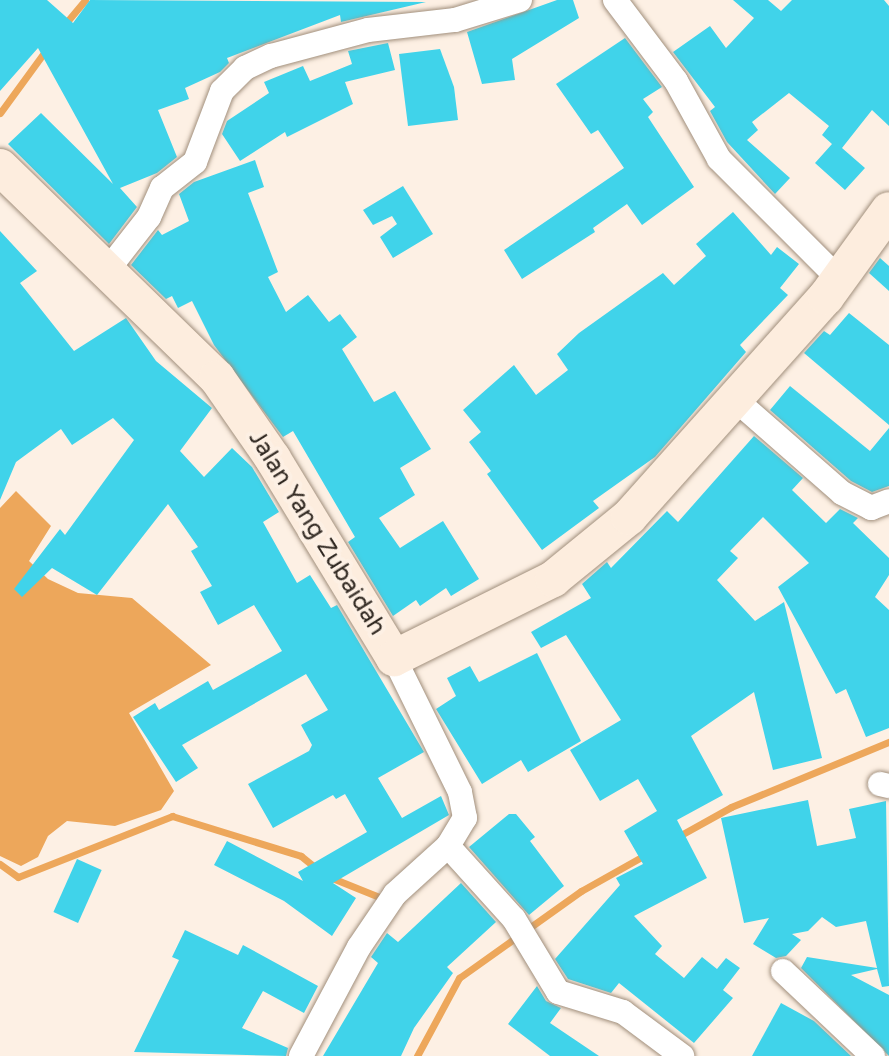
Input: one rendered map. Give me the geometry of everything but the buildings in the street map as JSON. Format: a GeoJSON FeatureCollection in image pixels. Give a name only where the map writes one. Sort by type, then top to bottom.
{"type":"FeatureCollection","features":[{"type":"Feature","properties":{"kind":"street"},"geometry":{"type":"LineString","coordinates":[[106,272],[149,217],[162,188],[196,160],[222,91],[245,68],[271,56],[368,30],[455,20],[520,0]]}},
{"type":"Feature","properties":{"kind":"street"},"geometry":{"type":"LineString","coordinates":[[615,0],[676,81],[719,159],[839,279]]}},
{"type":"Feature","properties":{"kind":"street","name":"Jalan Yang Zubaidah"},"geometry":{"type":"LineString","coordinates":[[0,167],[236,402],[394,658],[553,579],[629,517],[737,401],[839,279],[889,210]]}},
{"type":"Feature","properties":{"kind":"street"},"geometry":{"type":"LineString","coordinates":[[737,401],[842,493],[871,508],[889,501]]}},
{"type":"Feature","properties":{"kind":"street"},"geometry":{"type":"LineString","coordinates":[[301,1056],[359,947],[395,894],[448,846],[465,818],[460,792],[394,658]]}},
{"type":"Feature","properties":{"kind":"street"},"geometry":{"type":"LineString","coordinates":[[448,846],[520,929],[558,992],[623,1012],[682,1056]]}},
{"type":"Feature","properties":{"kind":"street"},"geometry":{"type":"LineString","coordinates":[[783,971],[873,1056]]}},
{"type":"Feature","properties":{"kind":"shaded area"},"geometry":{"type":"Polygon","coordinates":[[[16,491],[51,526],[29,561],[48,579],[78,593],[132,598],[211,665],[129,713],[174,791],[161,810],[115,826],[67,821],[48,836],[38,857],[21,866],[0,856],[0,508],[16,491]]]}},
{"type":"Feature","properties":{"kind":"waterway"},"geometry":{"type":"LineString","coordinates":[[65,24],[85,0]]}},
{"type":"Feature","properties":{"kind":"waterway"},"geometry":{"type":"LineString","coordinates":[[0,113],[46,50]]}},
{"type":"Feature","properties":{"kind":"waterway"},"geometry":{"type":"LineString","coordinates":[[679,836],[731,807],[889,742]]}},
{"type":"Feature","properties":{"kind":"waterway"},"geometry":{"type":"LineString","coordinates":[[0,864],[18,877],[172,816],[301,856],[317,869]]}},
{"type":"Feature","properties":{"kind":"waterway"},"geometry":{"type":"LineString","coordinates":[[417,1056],[459,978],[581,891],[647,854]]}},
{"type":"Feature","properties":{"kind":"waterway"},"geometry":{"type":"LineString","coordinates":[[327,876],[384,899]]}}]}
